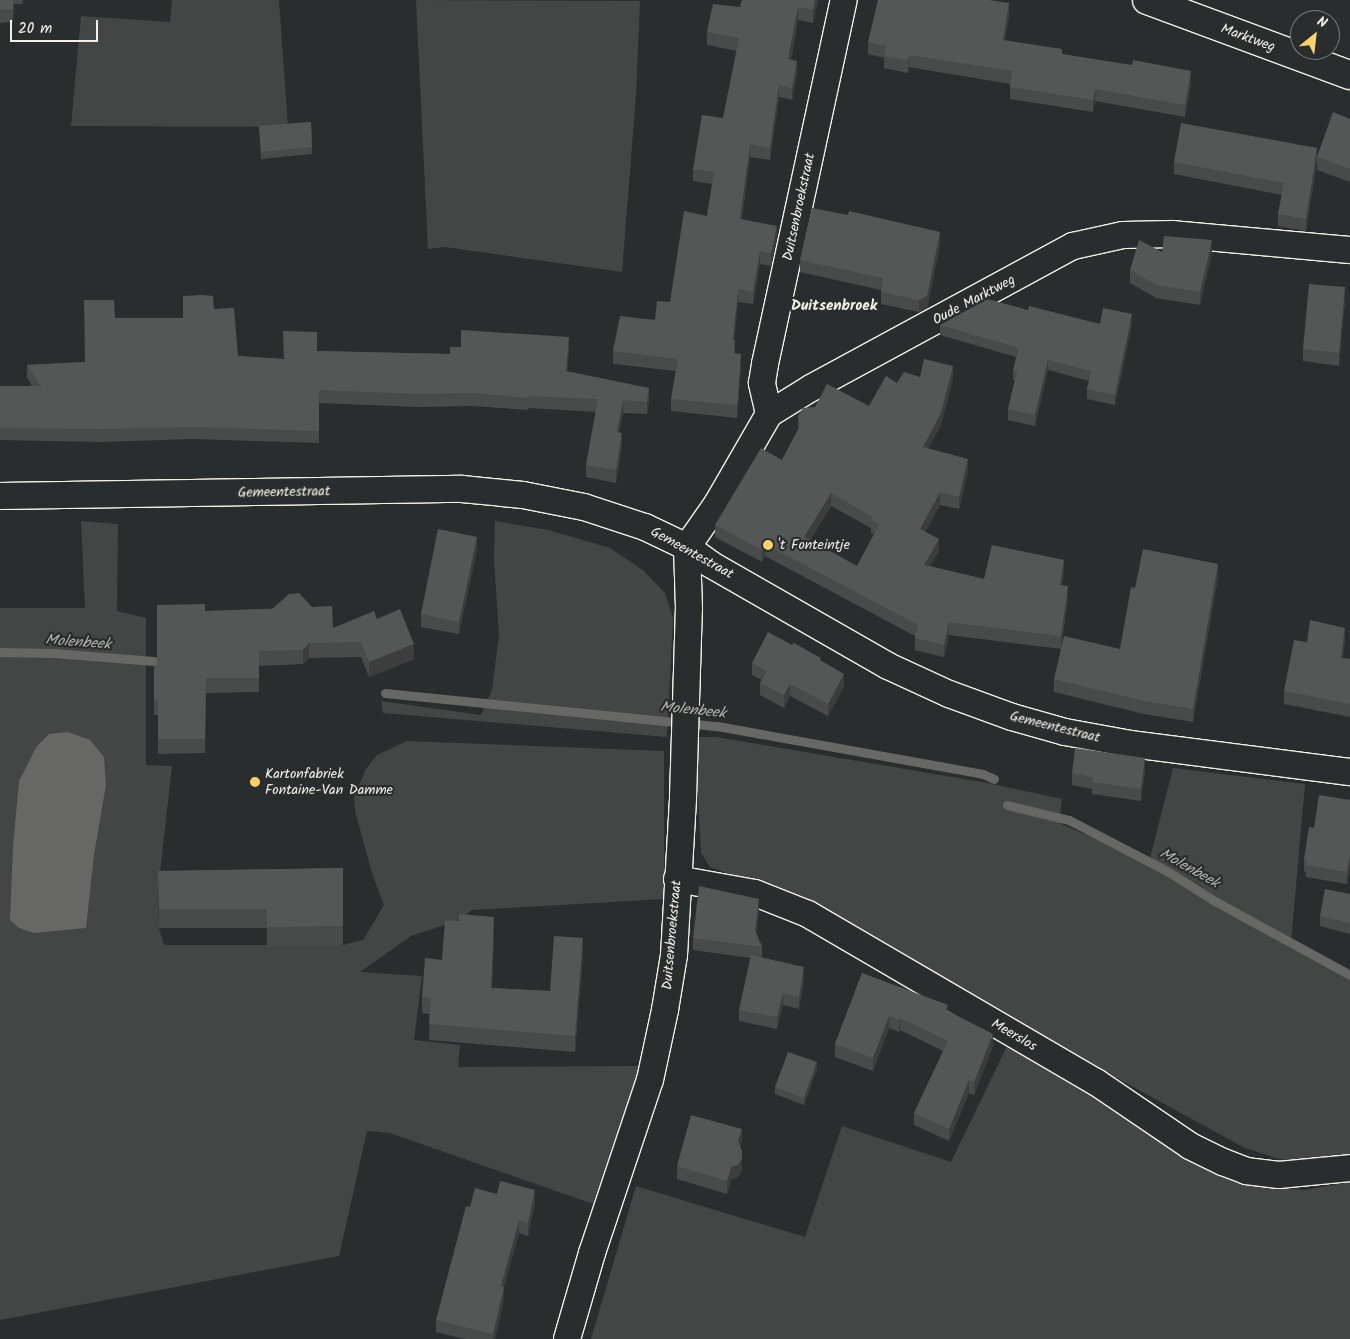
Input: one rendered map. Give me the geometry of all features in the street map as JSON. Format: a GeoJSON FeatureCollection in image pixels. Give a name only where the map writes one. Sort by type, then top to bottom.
{"type":"FeatureCollection","features":[{"type":"Feature","properties":{"kind":"street","name":"Duitsenbroekstraat"},"geometry":{"type":"LineString","coordinates":[[769,414],[762,383],[765,364],[844,0]]}},
{"type":"Feature","properties":{"kind":"street","name":"Marktweg"},"geometry":{"type":"LineString","coordinates":[[1147,0],[1350,75]]}},
{"type":"Feature","properties":{"kind":"street","name":"Oude Marktweg"},"geometry":{"type":"LineString","coordinates":[[687,547],[717,504],[769,414],[811,388],[1073,246],[1123,235],[1173,234],[1350,250]]}},
{"type":"Feature","properties":{"kind":"street","name":"Gemeentestraat"},"geometry":{"type":"LineString","coordinates":[[0,496],[462,489],[523,495],[584,507],[645,527],[687,547],[710,564],[888,666],[949,694],[1012,718],[1065,732],[1131,744],[1350,772]]}},
{"type":"Feature","properties":{"kind":"street","name":"Duitsenbroekstraat"},"geometry":{"type":"LineString","coordinates":[[567,1339],[592,1254],[650,1080],[665,1010],[674,955],[686,709],[689,608],[687,547]]}},
{"type":"Feature","properties":{"kind":"street","name":"Meerslos"},"geometry":{"type":"LineString","coordinates":[[677,879],[755,893],[808,914],[1096,1082],[1190,1146],[1223,1162],[1246,1171],[1279,1176],[1350,1168]]}},
{"type":"Feature","properties":{"kind":"shaded area"},"geometry":{"type":"Polygon","coordinates":[[[172,0],[279,0],[288,127],[71,126],[81,16],[170,22],[172,0]]]}},
{"type":"Feature","properties":{"kind":"shaded area"},"geometry":{"type":"Polygon","coordinates":[[[416,0],[640,1],[636,95],[622,272],[445,247],[428,249],[416,0]]]}},
{"type":"Feature","properties":{"kind":"shaded area"},"geometry":{"type":"Polygon","coordinates":[[[81,521],[118,524],[117,611],[146,618],[146,765],[172,766],[158,890],[159,928],[164,945],[343,945],[363,940],[384,905],[372,873],[355,811],[354,797],[366,769],[377,755],[407,741],[664,751],[664,899],[472,910],[457,921],[411,936],[360,972],[422,976],[414,1040],[460,1045],[458,1067],[641,1066],[593,1204],[390,1133],[367,1131],[339,1256],[0,1320],[0,608],[85,608],[81,521]],[[68,732],[49,735],[37,746],[13,847],[13,870],[94,855],[106,786],[68,732]]]}},
{"type":"Feature","properties":{"kind":"shaded area"},"geometry":{"type":"Polygon","coordinates":[[[495,521],[548,530],[610,548],[644,571],[665,593],[673,618],[667,737],[383,713],[381,701],[481,715],[492,690],[499,635],[494,559],[495,521]]]}},
{"type":"Feature","properties":{"kind":"shaded area"},"geometry":{"type":"Polygon","coordinates":[[[68,732],[90,740],[104,757],[106,786],[94,855],[86,928],[34,933],[19,928],[10,920],[13,847],[19,781],[37,746],[49,734],[68,732]]]}},
{"type":"Feature","properties":{"kind":"shaded area"},"geometry":{"type":"Polygon","coordinates":[[[695,737],[716,737],[988,783],[1062,799],[1059,823],[1149,862],[1173,768],[1305,784],[1291,942],[1350,976],[1350,1156],[1320,1166],[1276,1158],[1245,1148],[1113,1076],[820,906],[710,867],[701,853],[695,737]]]}},
{"type":"Feature","properties":{"kind":"shaded area"},"geometry":{"type":"Polygon","coordinates":[[[1009,1042],[1261,1182],[1283,1188],[1305,1190],[1350,1182],[1350,1339],[591,1339],[636,1186],[805,1237],[842,1126],[951,1162],[1009,1042]]]}},
{"type":"Feature","properties":{"kind":"building"},"geometry":{"type":"Polygon","coordinates":[[[0,0],[13,0],[13,9],[0,10],[0,0]]]}},
{"type":"Feature","properties":{"kind":"building"},"geometry":{"type":"Polygon","coordinates":[[[742,0],[815,0],[813,10],[798,7],[788,59],[797,61],[792,88],[779,85],[770,148],[750,144],[740,219],[777,226],[771,253],[760,251],[753,292],[738,289],[733,339],[735,340],[734,353],[741,354],[737,405],[671,399],[678,359],[613,351],[620,316],[655,320],[657,301],[670,302],[684,211],[707,216],[714,172],[693,169],[702,115],[723,118],[739,38],[707,32],[713,4],[740,7],[742,0]]]}},
{"type":"Feature","properties":{"kind":"building"},"geometry":{"type":"Polygon","coordinates":[[[878,0],[989,0],[1009,3],[1003,40],[1062,49],[1062,54],[1132,65],[1133,60],[1191,71],[1185,105],[1095,89],[1093,100],[1010,87],[1012,71],[909,55],[908,60],[884,56],[886,46],[868,42],[878,0]]]}},
{"type":"Feature","properties":{"kind":"building"},"geometry":{"type":"Polygon","coordinates":[[[1333,112],[1350,119],[1350,169],[1317,157],[1333,112]]]}},
{"type":"Feature","properties":{"kind":"building"},"geometry":{"type":"Polygon","coordinates":[[[311,122],[312,147],[261,152],[259,126],[311,122]]]}},
{"type":"Feature","properties":{"kind":"building"},"geometry":{"type":"Polygon","coordinates":[[[1181,123],[1317,148],[1306,219],[1278,214],[1284,183],[1174,162],[1181,123]]]}},
{"type":"Feature","properties":{"kind":"building"},"geometry":{"type":"Polygon","coordinates":[[[812,208],[848,215],[849,211],[940,232],[927,296],[919,300],[881,292],[883,278],[800,260],[812,208]]]}},
{"type":"Feature","properties":{"kind":"building"},"geometry":{"type":"Polygon","coordinates":[[[1164,236],[1212,240],[1200,292],[1156,285],[1130,270],[1139,240],[1162,252],[1164,236]]]}},
{"type":"Feature","properties":{"kind":"building"},"geometry":{"type":"Polygon","coordinates":[[[1309,284],[1345,287],[1339,353],[1303,349],[1309,284]]]}},
{"type":"Feature","properties":{"kind":"building"},"geometry":{"type":"Polygon","coordinates":[[[183,296],[213,296],[214,309],[234,308],[238,356],[284,359],[283,331],[317,332],[317,351],[450,354],[450,347],[461,347],[461,330],[569,337],[566,371],[649,388],[647,402],[623,400],[617,432],[622,433],[616,470],[586,465],[598,399],[528,396],[528,398],[473,393],[419,394],[319,390],[319,431],[193,427],[101,429],[0,428],[0,386],[41,386],[27,365],[85,362],[84,300],[114,300],[115,318],[183,318],[183,296]]]}},
{"type":"Feature","properties":{"kind":"building"},"geometry":{"type":"Polygon","coordinates":[[[987,299],[1028,310],[1029,306],[1100,324],[1103,308],[1132,314],[1115,395],[1087,389],[1091,371],[1048,360],[1035,415],[1008,409],[1017,371],[1013,370],[1019,348],[940,325],[987,299]]]}},
{"type":"Feature","properties":{"kind":"building"},"geometry":{"type":"Polygon","coordinates":[[[924,359],[953,366],[941,413],[923,447],[968,459],[959,497],[940,492],[920,529],[939,539],[924,565],[984,579],[992,545],[1064,560],[1060,585],[1068,586],[1061,636],[949,622],[944,645],[915,638],[918,625],[765,544],[762,550],[715,525],[761,448],[782,460],[800,426],[798,416],[803,408],[815,407],[827,384],[869,406],[886,376],[897,383],[904,372],[920,377],[924,359]],[[831,493],[804,537],[857,566],[879,525],[871,520],[873,517],[831,493]]]}},
{"type":"Feature","properties":{"kind":"building"},"geometry":{"type":"Polygon","coordinates":[[[438,529],[477,537],[459,622],[421,614],[438,529]]]}},
{"type":"Feature","properties":{"kind":"building"},"geometry":{"type":"Polygon","coordinates":[[[1143,549],[1218,564],[1193,709],[1144,701],[1054,679],[1064,636],[1120,649],[1131,587],[1135,588],[1143,549]]]}},
{"type":"Feature","properties":{"kind":"building"},"geometry":{"type":"Polygon","coordinates":[[[299,593],[312,607],[332,606],[333,628],[374,611],[377,619],[400,609],[414,644],[369,662],[361,642],[309,643],[303,650],[259,651],[259,678],[206,678],[205,739],[158,739],[158,701],[154,700],[154,665],[157,665],[157,605],[205,604],[205,611],[272,609],[289,594],[299,593]]]}},
{"type":"Feature","properties":{"kind":"building"},"geometry":{"type":"Polygon","coordinates":[[[1310,620],[1345,628],[1341,658],[1350,659],[1350,704],[1284,691],[1294,640],[1307,642],[1310,620]]]}},
{"type":"Feature","properties":{"kind":"building"},"geometry":{"type":"Polygon","coordinates":[[[768,632],[792,645],[794,643],[844,674],[828,704],[790,684],[784,695],[760,683],[767,671],[752,663],[768,632]]]}},
{"type":"Feature","properties":{"kind":"building"},"geometry":{"type":"Polygon","coordinates":[[[1075,748],[1145,758],[1141,789],[1092,782],[1093,777],[1072,773],[1075,748]]]}},
{"type":"Feature","properties":{"kind":"building"},"geometry":{"type":"Polygon","coordinates":[[[1319,795],[1350,800],[1350,855],[1347,872],[1306,865],[1307,860],[1304,859],[1309,827],[1314,828],[1319,795]]]}},
{"type":"Feature","properties":{"kind":"building"},"geometry":{"type":"Polygon","coordinates":[[[343,868],[343,926],[267,927],[267,909],[159,909],[158,871],[343,868]]]}},
{"type":"Feature","properties":{"kind":"building"},"geometry":{"type":"Polygon","coordinates":[[[699,886],[759,899],[755,930],[762,947],[693,938],[699,886]]]}},
{"type":"Feature","properties":{"kind":"building"},"geometry":{"type":"Polygon","coordinates":[[[1325,889],[1350,894],[1350,923],[1320,916],[1325,889]]]}},
{"type":"Feature","properties":{"kind":"building"},"geometry":{"type":"Polygon","coordinates":[[[459,914],[494,917],[491,988],[550,991],[554,936],[583,938],[575,1036],[429,1024],[431,998],[422,997],[425,958],[442,960],[445,920],[459,921],[459,914]]]}},
{"type":"Feature","properties":{"kind":"building"},"geometry":{"type":"Polygon","coordinates":[[[751,955],[804,967],[799,997],[783,993],[777,1017],[739,1010],[751,955]]]}},
{"type":"Feature","properties":{"kind":"building"},"geometry":{"type":"Polygon","coordinates":[[[862,973],[948,1005],[946,1010],[993,1034],[974,1082],[969,1080],[949,1129],[914,1113],[948,1041],[900,1018],[899,1020],[889,1016],[873,1058],[835,1044],[862,973]]]}},
{"type":"Feature","properties":{"kind":"building"},"geometry":{"type":"Polygon","coordinates":[[[788,1052],[817,1062],[804,1098],[775,1087],[788,1052]]]}},
{"type":"Feature","properties":{"kind":"building"},"geometry":{"type":"Polygon","coordinates":[[[691,1115],[742,1129],[738,1141],[742,1151],[742,1158],[738,1165],[731,1167],[727,1181],[677,1166],[691,1115]]]}},
{"type":"Feature","properties":{"kind":"building"},"geometry":{"type":"Polygon","coordinates":[[[500,1181],[535,1190],[528,1223],[519,1220],[501,1286],[504,1287],[493,1334],[436,1320],[466,1206],[470,1207],[475,1188],[497,1194],[500,1181]]]}},
{"type":"Feature","properties":{"kind":"waterway","name":"Molenbeek"},"geometry":{"type":"LineString","coordinates":[[0,652],[54,653],[154,661]]}},
{"type":"Feature","properties":{"kind":"waterway","name":"Molenbeek"},"geometry":{"type":"LineString","coordinates":[[385,693],[717,726],[983,774],[994,779]]}},
{"type":"Feature","properties":{"kind":"waterway","name":"Molenbeek"},"geometry":{"type":"LineString","coordinates":[[1007,805],[1069,820],[1167,871],[1213,900],[1350,975]]}},
{"type":"Feature","properties":{"kind":"place","name":"'t Fonteintje"},"geometry":{"type":"Point","coordinates":[768,545]}},
{"type":"Feature","properties":{"kind":"place","name":"Kartonfabriek Fontaine-Van Damme"},"geometry":{"type":"Point","coordinates":[255,782]}},
{"type":"Feature","properties":{"kind":"district","name":"Duitsenbroek"},"geometry":{"type":"Point","coordinates":[834,307]}}]}
